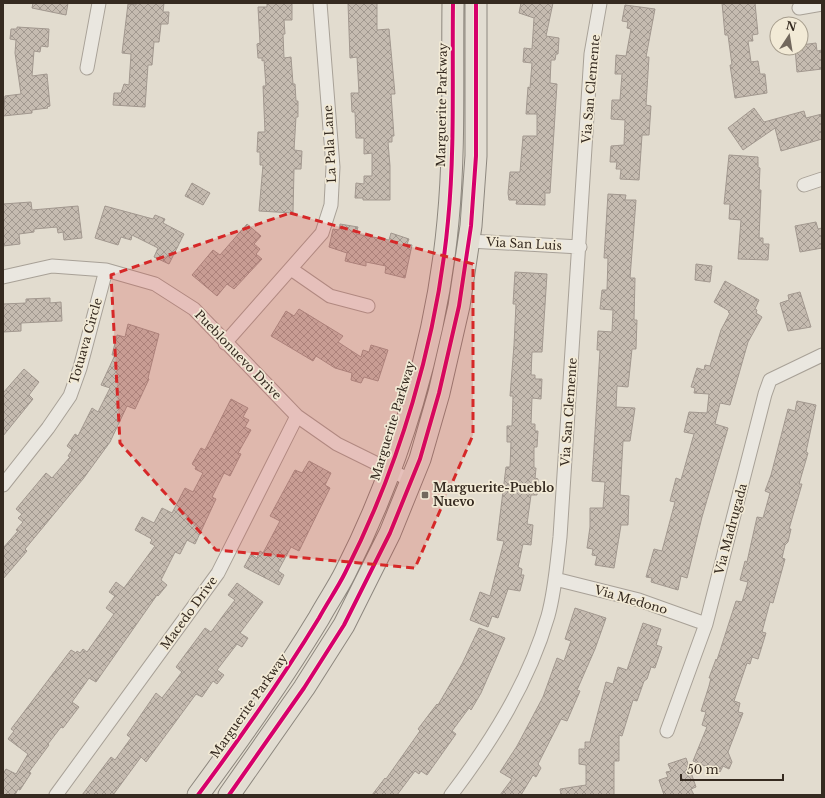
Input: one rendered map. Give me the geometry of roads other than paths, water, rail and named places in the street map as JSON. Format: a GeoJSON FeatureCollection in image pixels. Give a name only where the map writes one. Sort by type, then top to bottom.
{"type":"FeatureCollection","features":[{"type":"Feature","properties":{"kind":"main road","name":"Marguerite Parkway"},"geometry":{"type":"LineString","coordinates":[[198,795],[296,655],[344,575],[370,521],[389,471],[418,380],[436,304],[445,240],[451,175],[453,3]]}},
{"type":"Feature","properties":{"kind":"main road"},"geometry":{"type":"LineString","coordinates":[[229,795],[304,688],[344,625],[390,533],[420,460],[459,306],[469,241],[476,156],[476,3]]}},
{"type":"Feature","properties":{"kind":"main road"},"geometry":{"type":"LineString","coordinates":[[445,240],[469,241]]}},
{"type":"Feature","properties":{"kind":"street"},"geometry":{"type":"LineString","coordinates":[[87,68],[99,3]]}},
{"type":"Feature","properties":{"kind":"street","name":"La Pala Lane"},"geometry":{"type":"LineString","coordinates":[[225,343],[322,233],[331,205],[333,166],[320,3]]}},
{"type":"Feature","properties":{"kind":"street","name":"Via San Clemente"},"geometry":{"type":"LineString","coordinates":[[451,795],[478,759],[518,692],[537,648],[548,614],[555,579],[561,530],[591,54],[600,3]]}},
{"type":"Feature","properties":{"kind":"street"},"geometry":{"type":"LineString","coordinates":[[799,8],[822,4]]}},
{"type":"Feature","properties":{"kind":"street"},"geometry":{"type":"LineString","coordinates":[[804,185],[822,179]]}},
{"type":"Feature","properties":{"kind":"street","name":"Via San Luis"},"geometry":{"type":"LineString","coordinates":[[469,241],[580,247]]}},
{"type":"Feature","properties":{"kind":"street","name":"Pueblonuevo Drive"},"geometry":{"type":"LineString","coordinates":[[3,277],[52,266],[106,270],[155,284],[194,309],[225,343],[297,416],[337,444],[389,471],[412,481]]}},
{"type":"Feature","properties":{"kind":"street"},"geometry":{"type":"LineString","coordinates":[[291,269],[330,296],[368,306]]}},
{"type":"Feature","properties":{"kind":"street","name":"Totuava Circle"},"geometry":{"type":"LineString","coordinates":[[3,485],[48,428],[70,396],[80,368],[106,270]]}},
{"type":"Feature","properties":{"kind":"street","name":"Via Madrugada"},"geometry":{"type":"LineString","coordinates":[[667,731],[706,624],[765,394],[770,380],[822,355]]}},
{"type":"Feature","properties":{"kind":"street","name":"Macedo Drive"},"geometry":{"type":"LineString","coordinates":[[56,795],[218,573],[297,416]]}},
{"type":"Feature","properties":{"kind":"street","name":"Via Medono"},"geometry":{"type":"LineString","coordinates":[[555,579],[639,600],[706,624]]}},
{"type":"Feature","properties":{"kind":"place","name":"Marguerite-Pueblo Nuevo"},"geometry":{"type":"Point","coordinates":[425,495]}}]}
